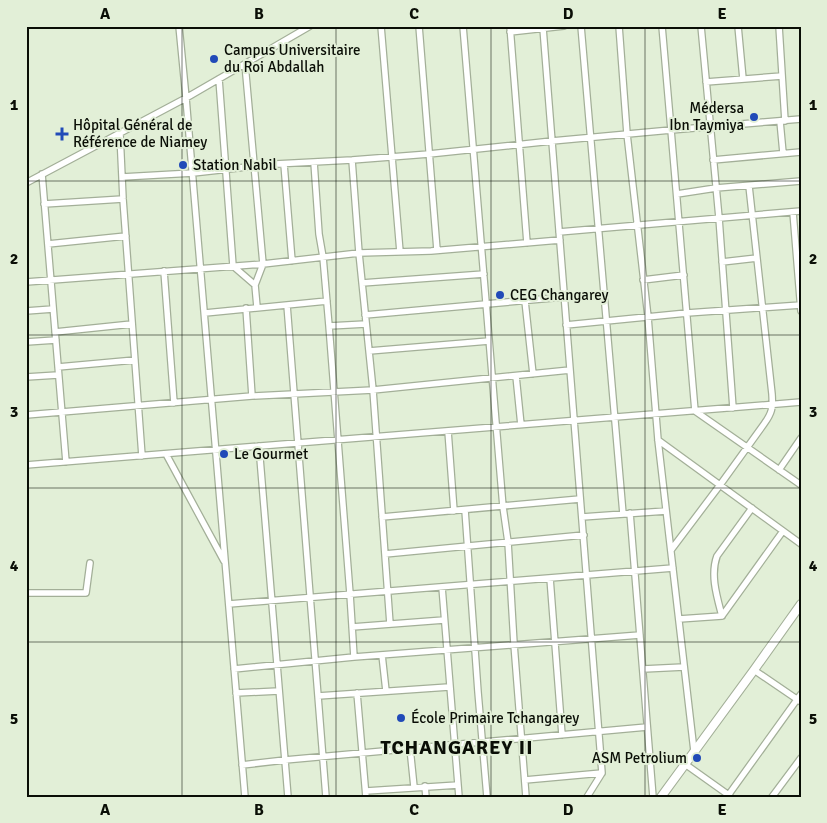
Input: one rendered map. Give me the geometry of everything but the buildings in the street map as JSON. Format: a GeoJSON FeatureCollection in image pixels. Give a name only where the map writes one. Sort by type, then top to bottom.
{"type":"FeatureCollection","features":[{"type":"Feature","properties":{"kind":"main road"},"geometry":{"type":"LineString","coordinates":[[661,797],[801,604]]}},
{"type":"Feature","properties":{"kind":"street"},"geometry":{"type":"LineString","coordinates":[[179,26],[245,797]]}},
{"type":"Feature","properties":{"kind":"street"},"geometry":{"type":"LineString","coordinates":[[26,183],[186,98],[310,26]]}},
{"type":"Feature","properties":{"kind":"street"},"geometry":{"type":"LineString","coordinates":[[381,26],[400,252]]}},
{"type":"Feature","properties":{"kind":"street"},"geometry":{"type":"LineString","coordinates":[[419,26],[437,250]]}},
{"type":"Feature","properties":{"kind":"street"},"geometry":{"type":"LineString","coordinates":[[462,26],[503,507],[508,542],[526,797]]}},
{"type":"Feature","properties":{"kind":"street"},"geometry":{"type":"LineString","coordinates":[[527,243],[510,29],[564,26]]}},
{"type":"Feature","properties":{"kind":"street"},"geometry":{"type":"LineString","coordinates":[[581,26],[623,514]]}},
{"type":"Feature","properties":{"kind":"street"},"geometry":{"type":"LineString","coordinates":[[619,26],[627,134],[648,317],[658,440],[694,751]]}},
{"type":"Feature","properties":{"kind":"street"},"geometry":{"type":"LineString","coordinates":[[662,26],[695,411],[801,485]]}},
{"type":"Feature","properties":{"kind":"street"},"geometry":{"type":"LineString","coordinates":[[701,26],[719,218],[733,408]]}},
{"type":"Feature","properties":{"kind":"street"},"geometry":{"type":"LineString","coordinates":[[738,26],[743,79]]}},
{"type":"Feature","properties":{"kind":"street"},"geometry":{"type":"LineString","coordinates":[[780,26],[783,153]]}},
{"type":"Feature","properties":{"kind":"street"},"geometry":{"type":"LineString","coordinates":[[543,28],[602,773],[587,797]]}},
{"type":"Feature","properties":{"kind":"street"},"geometry":{"type":"LineString","coordinates":[[244,64],[262,264],[255,285],[256,307]]}},
{"type":"Feature","properties":{"kind":"street"},"geometry":{"type":"LineString","coordinates":[[706,82],[782,76]]}},
{"type":"Feature","properties":{"kind":"street"},"geometry":{"type":"LineString","coordinates":[[219,79],[233,266],[255,285]]}},
{"type":"Feature","properties":{"kind":"street"},"geometry":{"type":"LineString","coordinates":[[122,177],[429,154],[591,137],[801,120]]}},
{"type":"Feature","properties":{"kind":"street"},"geometry":{"type":"LineString","coordinates":[[120,134],[128,274],[142,456]]}},
{"type":"Feature","properties":{"kind":"street"},"geometry":{"type":"LineString","coordinates":[[713,160],[801,152]]}},
{"type":"Feature","properties":{"kind":"street"},"geometry":{"type":"LineString","coordinates":[[352,160],[377,436],[390,624]]}},
{"type":"Feature","properties":{"kind":"street"},"geometry":{"type":"LineString","coordinates":[[314,162],[319,234],[329,326],[354,657]]}},
{"type":"Feature","properties":{"kind":"street"},"geometry":{"type":"LineString","coordinates":[[284,164],[292,260]]}},
{"type":"Feature","properties":{"kind":"street"},"geometry":{"type":"LineString","coordinates":[[42,174],[66,462]]}},
{"type":"Feature","properties":{"kind":"street"},"geometry":{"type":"LineString","coordinates":[[677,194],[716,188],[801,181]]}},
{"type":"Feature","properties":{"kind":"street"},"geometry":{"type":"LineString","coordinates":[[670,550],[770,415],[772,404],[749,186]]}},
{"type":"Feature","properties":{"kind":"street"},"geometry":{"type":"LineString","coordinates":[[44,204],[123,199]]}},
{"type":"Feature","properties":{"kind":"street"},"geometry":{"type":"LineString","coordinates":[[559,232],[801,211]]}},
{"type":"Feature","properties":{"kind":"street"},"geometry":{"type":"LineString","coordinates":[[793,212],[801,311]]}},
{"type":"Feature","properties":{"kind":"street"},"geometry":{"type":"LineString","coordinates":[[48,244],[126,236]]}},
{"type":"Feature","properties":{"kind":"street"},"geometry":{"type":"LineString","coordinates":[[26,282],[262,264],[359,253],[437,250],[560,240]]}},
{"type":"Feature","properties":{"kind":"street"},"geometry":{"type":"LineString","coordinates":[[722,262],[757,258]]}},
{"type":"Feature","properties":{"kind":"street"},"geometry":{"type":"LineString","coordinates":[[164,271],[174,403]]}},
{"type":"Feature","properties":{"kind":"street"},"geometry":{"type":"LineString","coordinates":[[362,283],[484,274]]}},
{"type":"Feature","properties":{"kind":"street"},"geometry":{"type":"LineString","coordinates":[[643,280],[684,276]]}},
{"type":"Feature","properties":{"kind":"street"},"geometry":{"type":"LineString","coordinates":[[365,315],[564,297]]}},
{"type":"Feature","properties":{"kind":"street"},"geometry":{"type":"LineString","coordinates":[[204,313],[326,301]]}},
{"type":"Feature","properties":{"kind":"street"},"geometry":{"type":"LineString","coordinates":[[526,301],[533,374]]}},
{"type":"Feature","properties":{"kind":"street"},"geometry":{"type":"LineString","coordinates":[[287,305],[326,797]]}},
{"type":"Feature","properties":{"kind":"street"},"geometry":{"type":"LineString","coordinates":[[566,324],[801,305]]}},
{"type":"Feature","properties":{"kind":"street"},"geometry":{"type":"LineString","coordinates":[[246,308],[252,396]]}},
{"type":"Feature","properties":{"kind":"street"},"geometry":{"type":"LineString","coordinates":[[26,311],[53,309]]}},
{"type":"Feature","properties":{"kind":"street"},"geometry":{"type":"LineString","coordinates":[[55,332],[132,324]]}},
{"type":"Feature","properties":{"kind":"street"},"geometry":{"type":"LineString","coordinates":[[329,326],[366,324]]}},
{"type":"Feature","properties":{"kind":"street"},"geometry":{"type":"LineString","coordinates":[[26,342],[56,340]]}},
{"type":"Feature","properties":{"kind":"street"},"geometry":{"type":"LineString","coordinates":[[369,351],[489,341]]}},
{"type":"Feature","properties":{"kind":"street"},"geometry":{"type":"LineString","coordinates":[[58,367],[135,360]]}},
{"type":"Feature","properties":{"kind":"street"},"geometry":{"type":"LineString","coordinates":[[26,416],[252,396],[373,390],[570,370]]}},
{"type":"Feature","properties":{"kind":"street"},"geometry":{"type":"LineString","coordinates":[[26,377],[58,374]]}},
{"type":"Feature","properties":{"kind":"street"},"geometry":{"type":"LineString","coordinates":[[516,376],[521,425]]}},
{"type":"Feature","properties":{"kind":"street"},"geometry":{"type":"LineString","coordinates":[[26,465],[801,402]]}},
{"type":"Feature","properties":{"kind":"street"},"geometry":{"type":"LineString","coordinates":[[448,431],[454,511]]}},
{"type":"Feature","properties":{"kind":"street"},"geometry":{"type":"LineString","coordinates":[[779,470],[801,438]]}},
{"type":"Feature","properties":{"kind":"street"},"geometry":{"type":"LineString","coordinates":[[658,440],[801,544]]}},
{"type":"Feature","properties":{"kind":"street"},"geometry":{"type":"LineString","coordinates":[[259,446],[288,797]]}},
{"type":"Feature","properties":{"kind":"street"},"geometry":{"type":"LineString","coordinates":[[166,454],[226,563]]}},
{"type":"Feature","properties":{"kind":"street"},"geometry":{"type":"LineString","coordinates":[[382,517],[580,500]]}},
{"type":"Feature","properties":{"kind":"street"},"geometry":{"type":"LineString","coordinates":[[722,616],[716,588],[715,563],[717,556],[752,508]]}},
{"type":"Feature","properties":{"kind":"street"},"geometry":{"type":"LineString","coordinates":[[465,510],[487,797]]}},
{"type":"Feature","properties":{"kind":"street"},"geometry":{"type":"LineString","coordinates":[[582,517],[666,511]]}},
{"type":"Feature","properties":{"kind":"street"},"geometry":{"type":"LineString","coordinates":[[630,513],[653,797]]}},
{"type":"Feature","properties":{"kind":"street"},"geometry":{"type":"LineString","coordinates":[[722,616],[783,531]]}},
{"type":"Feature","properties":{"kind":"street"},"geometry":{"type":"LineString","coordinates":[[385,554],[584,534]]}},
{"type":"Feature","properties":{"kind":"street"},"geometry":{"type":"LineString","coordinates":[[26,593],[86,593],[90,563]]}},
{"type":"Feature","properties":{"kind":"street"},"geometry":{"type":"LineString","coordinates":[[229,604],[673,568]]}},
{"type":"Feature","properties":{"kind":"street"},"geometry":{"type":"LineString","coordinates":[[550,578],[562,735]]}},
{"type":"Feature","properties":{"kind":"street"},"geometry":{"type":"LineString","coordinates":[[442,587],[459,797]]}},
{"type":"Feature","properties":{"kind":"street"},"geometry":{"type":"LineString","coordinates":[[679,619],[722,616]]}},
{"type":"Feature","properties":{"kind":"street"},"geometry":{"type":"LineString","coordinates":[[352,627],[444,620]]}},
{"type":"Feature","properties":{"kind":"street"},"geometry":{"type":"LineString","coordinates":[[234,668],[640,635]]}},
{"type":"Feature","properties":{"kind":"street"},"geometry":{"type":"LineString","coordinates":[[382,655],[386,691]]}},
{"type":"Feature","properties":{"kind":"street"},"geometry":{"type":"LineString","coordinates":[[642,669],[684,667]]}},
{"type":"Feature","properties":{"kind":"street"},"geometry":{"type":"LineString","coordinates":[[685,764],[729,796],[799,698],[754,670]]}},
{"type":"Feature","properties":{"kind":"street"},"geometry":{"type":"LineString","coordinates":[[318,696],[449,687]]}},
{"type":"Feature","properties":{"kind":"street"},"geometry":{"type":"LineString","coordinates":[[236,693],[279,691]]}},
{"type":"Feature","properties":{"kind":"street"},"geometry":{"type":"LineString","coordinates":[[357,693],[366,794],[395,788],[458,785]]}},
{"type":"Feature","properties":{"kind":"street"},"geometry":{"type":"LineString","coordinates":[[242,765],[647,727]]}},
{"type":"Feature","properties":{"kind":"street"},"geometry":{"type":"LineString","coordinates":[[410,748],[414,787]]}},
{"type":"Feature","properties":{"kind":"street"},"geometry":{"type":"LineString","coordinates":[[772,797],[801,758]]}},
{"type":"Feature","properties":{"kind":"street"},"geometry":{"type":"LineString","coordinates":[[525,780],[602,773]]}},
{"type":"Feature","properties":{"kind":"street"},"geometry":{"type":"LineString","coordinates":[[425,786],[426,797]]}},
{"type":"Feature","properties":{"kind":"street"},"geometry":{"type":"LineString","coordinates":[[395,788],[396,797]]}},
{"type":"Feature","properties":{"kind":"place","name":"Campus Universitaire du Roi Abdallah"},"geometry":{"type":"Point","coordinates":[214,59]}},
{"type":"Feature","properties":{"kind":"place","name":"Médersa Ibn Taymiya"},"geometry":{"type":"Point","coordinates":[754,117]}},
{"type":"Feature","properties":{"kind":"place","name":"Hôpital Général de Référence de Niamey"},"geometry":{"type":"Point","coordinates":[62,134]}},
{"type":"Feature","properties":{"kind":"place","name":"Station Nabil"},"geometry":{"type":"Point","coordinates":[183,165]}},
{"type":"Feature","properties":{"kind":"place","name":"CEG Changarey"},"geometry":{"type":"Point","coordinates":[500,295]}},
{"type":"Feature","properties":{"kind":"place","name":"Le Gourmet"},"geometry":{"type":"Point","coordinates":[224,454]}},
{"type":"Feature","properties":{"kind":"place","name":"École Primaire Tchangarey"},"geometry":{"type":"Point","coordinates":[401,718]}},
{"type":"Feature","properties":{"kind":"place","name":"ASM Petrolium"},"geometry":{"type":"Point","coordinates":[697,758]}},
{"type":"Feature","properties":{"kind":"district","name":"TCHANGAREY II"},"geometry":{"type":"Point","coordinates":[457,747]}}]}
